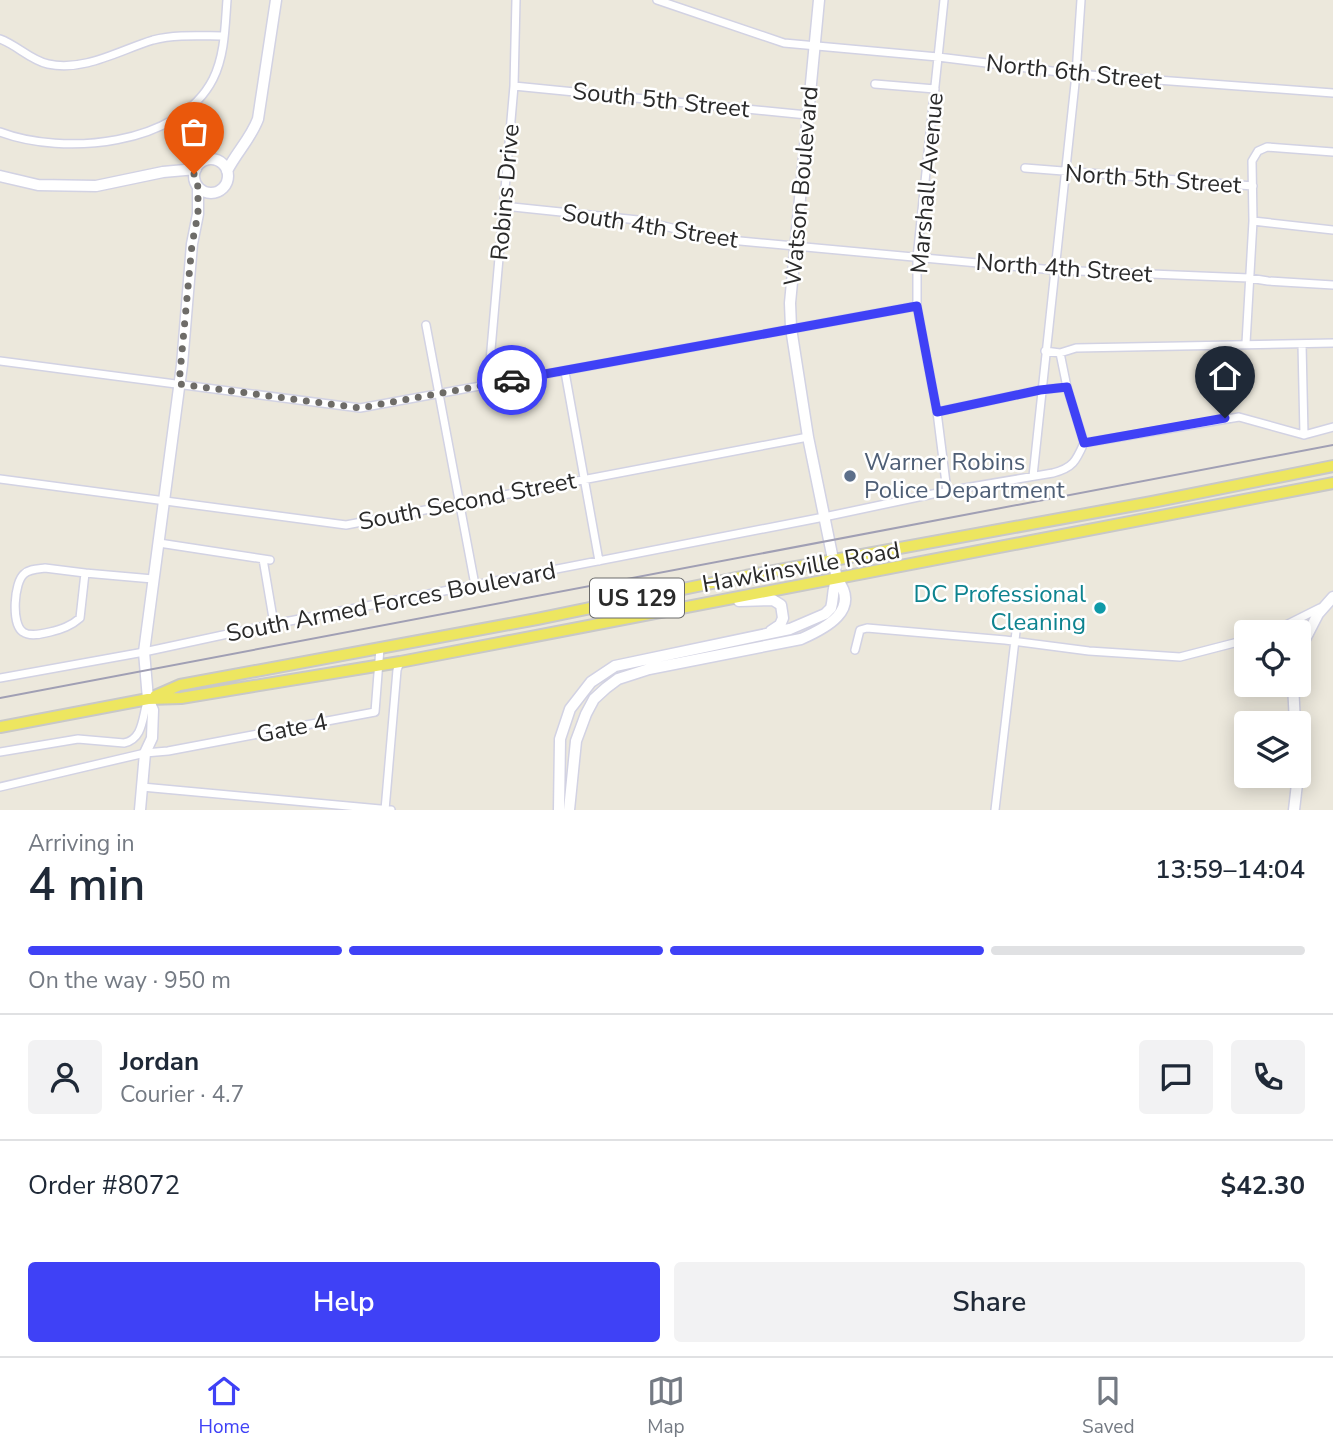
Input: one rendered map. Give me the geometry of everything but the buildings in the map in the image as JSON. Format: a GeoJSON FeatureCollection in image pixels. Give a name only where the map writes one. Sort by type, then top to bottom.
{"type":"FeatureCollection","features":[{"type":"Feature","properties":{"kind":"main road","name":"Hawkinsville Road"},"geometry":{"type":"LineString","coordinates":[[148,699],[180,685],[1333,466]]}},
{"type":"Feature","properties":{"kind":"main road","name":"Hawkinsville Road"},"geometry":{"type":"LineString","coordinates":[[0,727],[148,699],[181,698],[400,662],[1333,483]]}},
{"type":"Feature","properties":{"kind":"street"},"geometry":{"type":"LineString","coordinates":[[0,131],[37,141],[89,143],[139,134],[169,123],[189,111],[212,81],[220,62],[227,0]]}},
{"type":"Feature","properties":{"kind":"street"},"geometry":{"type":"LineString","coordinates":[[198,214],[212,193],[225,186],[227,171],[258,119],[276,0]]}},
{"type":"Feature","properties":{"kind":"street","name":"Robins Drive"},"geometry":{"type":"LineString","coordinates":[[488,384],[514,86],[516,0]]}},
{"type":"Feature","properties":{"kind":"street","name":"North 6th Street"},"geometry":{"type":"LineString","coordinates":[[657,0],[772,40],[1076,74],[1333,93]]}},
{"type":"Feature","properties":{"kind":"street","name":"Watson Boulevard"},"geometry":{"type":"LineString","coordinates":[[569,810],[576,741],[586,714],[594,699],[618,679],[649,668],[801,639],[825,629],[843,608],[844,587],[837,579],[808,437],[791,328],[790,303],[819,0]]}},
{"type":"Feature","properties":{"kind":"street","name":"Marshall Avenue"},"geometry":{"type":"LineString","coordinates":[[944,0],[917,258],[917,306],[937,412],[947,491]]}},
{"type":"Feature","properties":{"kind":"street"},"geometry":{"type":"LineString","coordinates":[[1033,476],[1040,390],[1076,74],[1081,0]]}},
{"type":"Feature","properties":{"kind":"street"},"geometry":{"type":"LineString","coordinates":[[0,39],[29,57],[48,64],[69,65],[106,57],[156,39],[197,35],[224,36]]}},
{"type":"Feature","properties":{"kind":"street"},"geometry":{"type":"LineString","coordinates":[[875,83],[935,89]]}},
{"type":"Feature","properties":{"kind":"street","name":"South 5th Street"},"geometry":{"type":"LineString","coordinates":[[514,86],[807,115]]}},
{"type":"Feature","properties":{"kind":"street"},"geometry":{"type":"LineString","coordinates":[[140,810],[145,753],[152,738],[153,710],[148,699],[144,652],[179,384],[192,244],[198,214],[196,178],[208,160],[219,161],[239,148]]}},
{"type":"Feature","properties":{"kind":"street","name":"North 5th Street"},"geometry":{"type":"LineString","coordinates":[[1025,169],[1253,186],[1252,161],[1262,148],[1333,152]]}},
{"type":"Feature","properties":{"kind":"street"},"geometry":{"type":"LineString","coordinates":[[219,161],[227,171]]}},
{"type":"Feature","properties":{"kind":"street"},"geometry":{"type":"LineString","coordinates":[[0,176],[38,185],[62,187],[96,186],[163,172],[196,178],[212,193]]}},
{"type":"Feature","properties":{"kind":"street"},"geometry":{"type":"LineString","coordinates":[[1246,343],[1253,186]]}},
{"type":"Feature","properties":{"kind":"street","name":"South 4th Street"},"geometry":{"type":"LineString","coordinates":[[504,206],[638,220],[719,239],[795,245]]}},
{"type":"Feature","properties":{"kind":"street"},"geometry":{"type":"LineString","coordinates":[[1253,222],[1333,230]]}},
{"type":"Feature","properties":{"kind":"street","name":"North 4th Street"},"geometry":{"type":"LineString","coordinates":[[795,245],[1054,270],[1249,278],[1333,285]]}},
{"type":"Feature","properties":{"kind":"street"},"geometry":{"type":"LineString","coordinates":[[0,361],[360,408],[917,306]]}},
{"type":"Feature","properties":{"kind":"street"},"geometry":{"type":"LineString","coordinates":[[426,324],[475,585]]}},
{"type":"Feature","properties":{"kind":"street"},"geometry":{"type":"LineString","coordinates":[[1045,351],[1060,353],[1076,348],[1333,343]]}},
{"type":"Feature","properties":{"kind":"street"},"geometry":{"type":"LineString","coordinates":[[1302,344],[1304,435]]}},
{"type":"Feature","properties":{"kind":"street"},"geometry":{"type":"LineString","coordinates":[[1060,353],[1084,443],[1239,417],[1304,435],[1333,428]]}},
{"type":"Feature","properties":{"kind":"street"},"geometry":{"type":"LineString","coordinates":[[565,372],[599,561]]}},
{"type":"Feature","properties":{"kind":"street"},"geometry":{"type":"LineString","coordinates":[[937,412],[1040,390],[1067,387]]}},
{"type":"Feature","properties":{"kind":"street","name":"South Second Street"},"geometry":{"type":"LineString","coordinates":[[0,479],[346,525],[808,437]]}},
{"type":"Feature","properties":{"kind":"street","name":"South Armed Forces Boulevard"},"geometry":{"type":"LineString","coordinates":[[0,678],[144,652],[947,491],[1066,470],[1073,465],[1084,443]]}},
{"type":"Feature","properties":{"kind":"street"},"geometry":{"type":"LineString","coordinates":[[159,543],[267,560],[274,624]]}},
{"type":"Feature","properties":{"kind":"street"},"geometry":{"type":"LineString","coordinates":[[85,573],[80,618],[73,624],[32,635],[22,632],[17,622],[15,598],[18,581],[24,573],[32,569],[45,568],[153,579]]}},
{"type":"Feature","properties":{"kind":"street","name":"Watson Boulevard"},"geometry":{"type":"LineString","coordinates":[[559,810],[560,739],[570,709],[591,682],[615,666],[790,629],[825,614],[831,608],[832,589],[837,579]]}},
{"type":"Feature","properties":{"kind":"street"},"geometry":{"type":"LineString","coordinates":[[1311,625],[1333,597]]}},
{"type":"Feature","properties":{"kind":"street"},"geometry":{"type":"LineString","coordinates":[[710,603],[774,600],[781,605],[783,618],[780,625],[747,639]]}},
{"type":"Feature","properties":{"kind":"street"},"geometry":{"type":"LineString","coordinates":[[1296,620],[1324,606]]}},
{"type":"Feature","properties":{"kind":"street"},"geometry":{"type":"LineString","coordinates":[[995,810],[1017,624]]}},
{"type":"Feature","properties":{"kind":"street"},"geometry":{"type":"LineString","coordinates":[[855,650],[860,630],[867,628],[1089,651],[1180,657],[1234,644]]}},
{"type":"Feature","properties":{"kind":"street","name":"Gate 4"},"geometry":{"type":"LineString","coordinates":[[145,753],[375,712],[380,648]]}},
{"type":"Feature","properties":{"kind":"street"},"geometry":{"type":"LineString","coordinates":[[386,810],[397,670],[400,662]]}},
{"type":"Feature","properties":{"kind":"street"},"geometry":{"type":"LineString","coordinates":[[0,752],[78,739],[131,742],[141,730],[148,699]]}},
{"type":"Feature","properties":{"kind":"street"},"geometry":{"type":"LineString","coordinates":[[0,788],[145,753]]}},
{"type":"Feature","properties":{"kind":"street"},"geometry":{"type":"LineString","coordinates":[[142,787],[391,810]]}},
{"type":"Feature","properties":{"kind":"street"},"geometry":{"type":"LineString","coordinates":[[1294,810],[1296,788]]}},
{"type":"Feature","properties":{"kind":"railway"},"geometry":{"type":"LineString","coordinates":[[0,698],[1333,445]]}},
{"type":"Feature","properties":{"kind":"way so far"},"geometry":{"type":"LineString","coordinates":[[194,174],[199,201],[192,244],[179,384],[360,408],[512,380]]}},
{"type":"Feature","properties":{"kind":"place","name":"Warner Robins Police Department"},"geometry":{"type":"Point","coordinates":[850,476]}},
{"type":"Feature","properties":{"kind":"place","name":"DC Professional Cleaning"},"geometry":{"type":"Point","coordinates":[1100,608]}},
{"type":"Feature","properties":{"kind":"route"},"geometry":{"type":"LineString","coordinates":[[512,380],[917,306],[937,412],[1040,390],[1067,387],[1084,443],[1225,418]]}}]}
